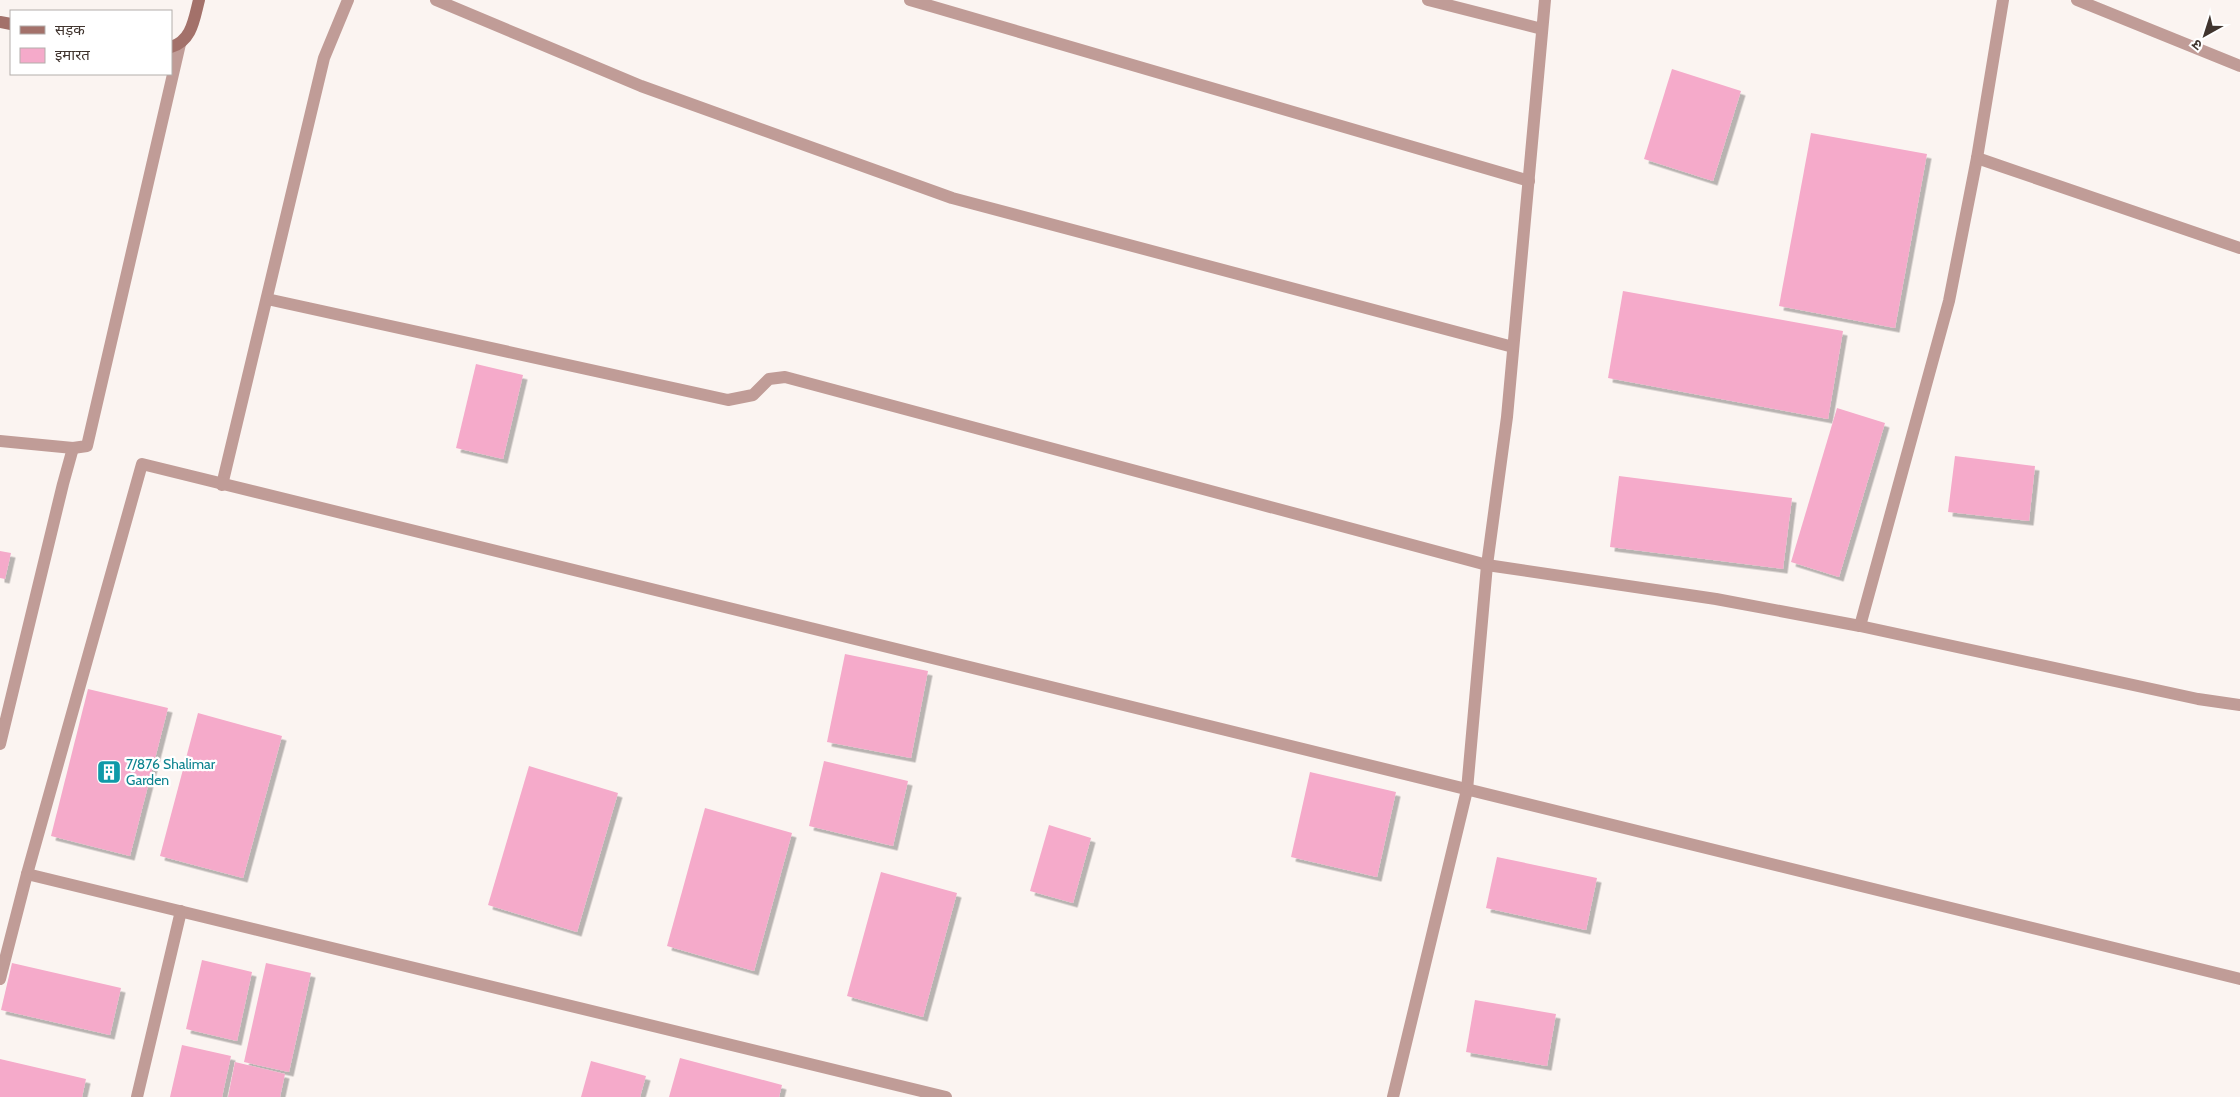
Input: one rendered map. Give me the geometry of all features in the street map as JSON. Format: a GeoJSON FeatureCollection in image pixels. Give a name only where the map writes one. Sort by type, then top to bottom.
{"type":"FeatureCollection","features":[{"type":"Feature","properties":{"kind":"street"},"geometry":{"type":"LineString","coordinates":[[172,64],[176,46],[188,35],[199,0]]}},
{"type":"Feature","properties":{"kind":"street"},"geometry":{"type":"LineString","coordinates":[[222,485],[324,58],[348,0]]}},
{"type":"Feature","properties":{"kind":"street"},"geometry":{"type":"LineString","coordinates":[[436,0],[641,86],[952,198],[1514,348]]}},
{"type":"Feature","properties":{"kind":"street"},"geometry":{"type":"LineString","coordinates":[[910,0],[1529,181]]}},
{"type":"Feature","properties":{"kind":"street"},"geometry":{"type":"LineString","coordinates":[[1428,0],[1542,29]]}},
{"type":"Feature","properties":{"kind":"street"},"geometry":{"type":"LineString","coordinates":[[1393,1097],[1467,790],[1487,565],[1507,417],[1514,348],[1545,0]]}},
{"type":"Feature","properties":{"kind":"street"},"geometry":{"type":"LineString","coordinates":[[1860,626],[1949,301],[1978,158],[2003,0]]}},
{"type":"Feature","properties":{"kind":"street"},"geometry":{"type":"LineString","coordinates":[[2078,0],[2240,66]]}},
{"type":"Feature","properties":{"kind":"street"},"geometry":{"type":"LineString","coordinates":[[0,441],[74,448],[87,446],[170,75]]}},
{"type":"Feature","properties":{"kind":"street"},"geometry":{"type":"LineString","coordinates":[[1978,158],[2240,248]]}},
{"type":"Feature","properties":{"kind":"street"},"geometry":{"type":"LineString","coordinates":[[267,298],[728,400],[753,395],[769,379],[785,377],[1487,565],[1716,599],[1860,626],[2198,699],[2240,705]]}},
{"type":"Feature","properties":{"kind":"street"},"geometry":{"type":"LineString","coordinates":[[0,744],[63,484],[74,448]]}},
{"type":"Feature","properties":{"kind":"street"},"geometry":{"type":"LineString","coordinates":[[0,979],[27,874],[142,464],[2240,979]]}},
{"type":"Feature","properties":{"kind":"street"},"geometry":{"type":"LineString","coordinates":[[27,874],[946,1097]]}},
{"type":"Feature","properties":{"kind":"street"},"geometry":{"type":"LineString","coordinates":[[137,1097],[180,911]]}},
{"type":"Feature","properties":{"kind":"building"},"geometry":{"type":"Polygon","coordinates":[[[1672,69],[1741,91],[1713,181],[1644,159],[1672,69]]]}},
{"type":"Feature","properties":{"kind":"building"},"geometry":{"type":"Polygon","coordinates":[[[1811,133],[1927,154],[1895,328],[1779,306],[1811,133]]]}},
{"type":"Feature","properties":{"kind":"building"},"geometry":{"type":"Polygon","coordinates":[[[1623,291],[1843,331],[1828,419],[1608,378],[1623,291]]]}},
{"type":"Feature","properties":{"kind":"building"},"geometry":{"type":"Polygon","coordinates":[[[476,364],[523,375],[503,459],[456,448],[476,364]]]}},
{"type":"Feature","properties":{"kind":"building"},"geometry":{"type":"Polygon","coordinates":[[[1837,408],[1885,423],[1839,577],[1791,562],[1837,408]]]}},
{"type":"Feature","properties":{"kind":"building"},"geometry":{"type":"Polygon","coordinates":[[[1955,456],[2035,466],[2029,521],[1948,512],[1955,456]]]}},
{"type":"Feature","properties":{"kind":"building"},"geometry":{"type":"Polygon","coordinates":[[[1619,476],[1792,498],[1783,569],[1610,547],[1619,476]]]}},
{"type":"Feature","properties":{"kind":"building"},"geometry":{"type":"Polygon","coordinates":[[[0,551],[11,553],[5,579],[0,578],[0,551]]]}},
{"type":"Feature","properties":{"kind":"building"},"geometry":{"type":"Polygon","coordinates":[[[845,654],[928,671],[911,758],[827,742],[845,654]]]}},
{"type":"Feature","properties":{"kind":"building","name":"7/876 Shalimar Garden"},"geometry":{"type":"Polygon","coordinates":[[[88,689],[168,708],[130,856],[51,836],[88,689]]]}},
{"type":"Feature","properties":{"kind":"building"},"geometry":{"type":"Polygon","coordinates":[[[198,713],[282,736],[243,878],[160,856],[198,713]]]}},
{"type":"Feature","properties":{"kind":"building"},"geometry":{"type":"Polygon","coordinates":[[[824,761],[908,781],[893,846],[809,826],[824,761]]]}},
{"type":"Feature","properties":{"kind":"building"},"geometry":{"type":"Polygon","coordinates":[[[529,766],[618,793],[577,932],[488,905],[529,766]]]}},
{"type":"Feature","properties":{"kind":"building"},"geometry":{"type":"Polygon","coordinates":[[[1310,772],[1396,792],[1377,877],[1291,857],[1310,772]]]}},
{"type":"Feature","properties":{"kind":"building"},"geometry":{"type":"Polygon","coordinates":[[[705,808],[792,833],[754,971],[667,946],[705,808]]]}},
{"type":"Feature","properties":{"kind":"building"},"geometry":{"type":"Polygon","coordinates":[[[1049,825],[1091,838],[1073,903],[1030,891],[1049,825]]]}},
{"type":"Feature","properties":{"kind":"building"},"geometry":{"type":"Polygon","coordinates":[[[1497,857],[1597,878],[1586,930],[1486,908],[1497,857]]]}},
{"type":"Feature","properties":{"kind":"building"},"geometry":{"type":"Polygon","coordinates":[[[881,872],[957,893],[923,1017],[847,996],[881,872]]]}},
{"type":"Feature","properties":{"kind":"building"},"geometry":{"type":"Polygon","coordinates":[[[202,960],[252,972],[237,1041],[186,1029],[202,960]]]}},
{"type":"Feature","properties":{"kind":"building"},"geometry":{"type":"Polygon","coordinates":[[[12,963],[121,988],[110,1035],[1,1010],[12,963]]]}},
{"type":"Feature","properties":{"kind":"building"},"geometry":{"type":"Polygon","coordinates":[[[266,963],[311,973],[289,1072],[244,1062],[266,963]]]}},
{"type":"Feature","properties":{"kind":"building"},"geometry":{"type":"Polygon","coordinates":[[[1475,1000],[1556,1014],[1547,1066],[1466,1052],[1475,1000]]]}},
{"type":"Feature","properties":{"kind":"building"},"geometry":{"type":"Polygon","coordinates":[[[182,1045],[231,1056],[222,1097],[170,1097],[182,1045]]]}},
{"type":"Feature","properties":{"kind":"building"},"geometry":{"type":"Polygon","coordinates":[[[680,1058],[782,1085],[779,1097],[669,1097],[680,1058]]]}},
{"type":"Feature","properties":{"kind":"building"},"geometry":{"type":"Polygon","coordinates":[[[0,1059],[86,1079],[82,1097],[0,1097],[0,1059]]]}},
{"type":"Feature","properties":{"kind":"building"},"geometry":{"type":"Polygon","coordinates":[[[591,1061],[646,1076],[640,1097],[581,1097],[591,1061]]]}},
{"type":"Feature","properties":{"kind":"building"},"geometry":{"type":"Polygon","coordinates":[[[235,1062],[285,1074],[280,1097],[228,1097],[235,1062]]]}},
{"type":"Feature","properties":{"kind":"place","name":"7/876 Shalimar Garden"},"geometry":{"type":"Point","coordinates":[109,772]}}]}
